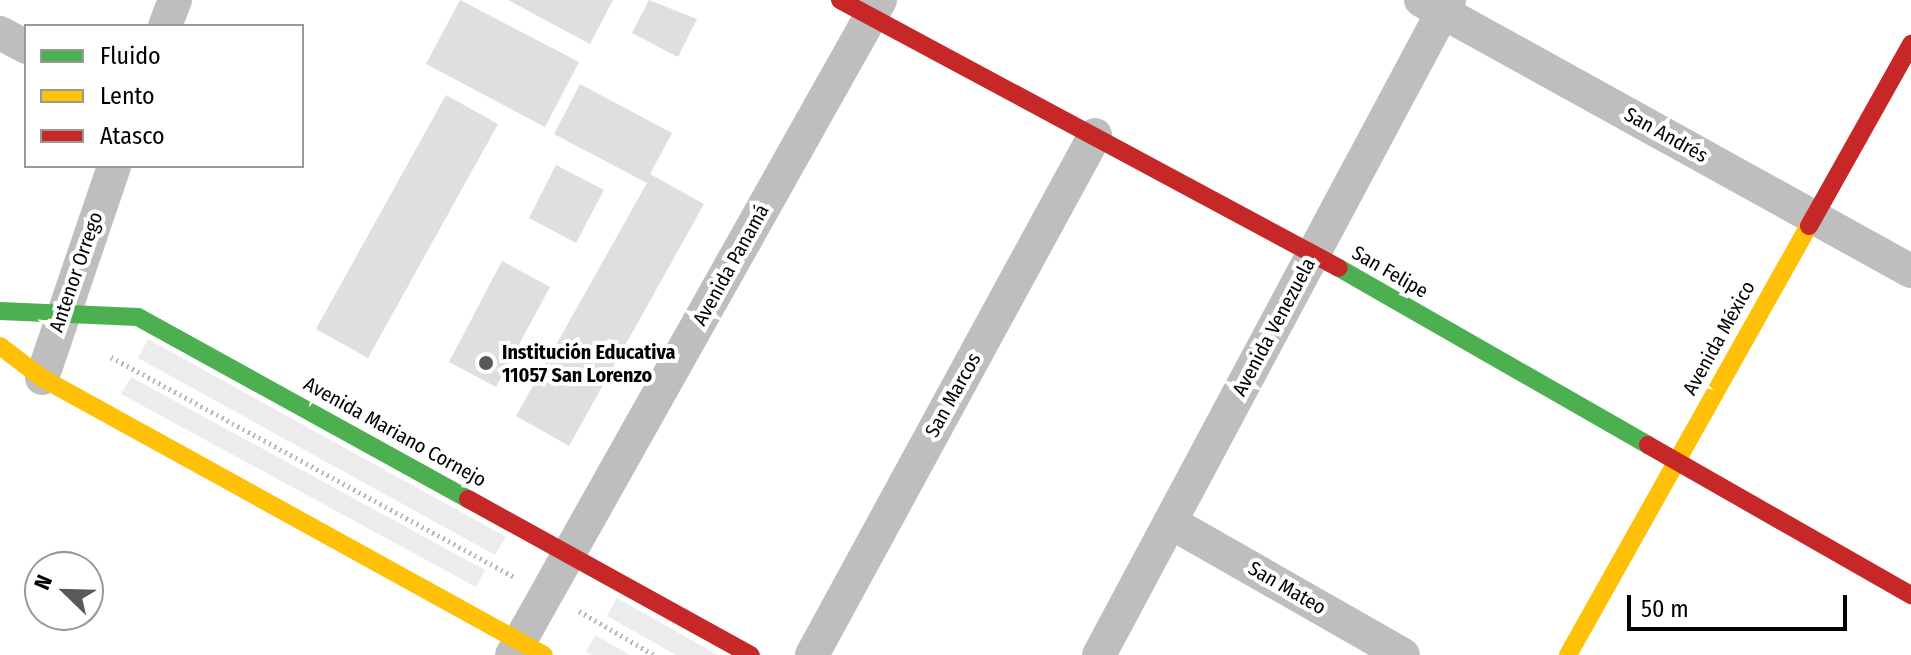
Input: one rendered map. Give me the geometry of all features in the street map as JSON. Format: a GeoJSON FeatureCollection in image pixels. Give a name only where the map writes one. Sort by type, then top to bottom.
{"type":"FeatureCollection","features":[{"type":"Feature","properties":{"kind":"street"},"geometry":{"type":"LineString","coordinates":[[166,24],[175,0]]}},
{"type":"Feature","properties":{"kind":"street","name":"San Felipe"},"geometry":{"type":"LineString","coordinates":[[840,0],[875,8],[1095,135],[1313,253],[1911,595]]}},
{"type":"Feature","properties":{"kind":"street","name":"San Andrés"},"geometry":{"type":"LineString","coordinates":[[1437,4],[1911,271]]}},
{"type":"Feature","properties":{"kind":"street","name":"Avenida Venezuela"},"geometry":{"type":"LineString","coordinates":[[1099,655],[1313,253],[1437,4]]}},
{"type":"Feature","properties":{"kind":"street","name":"Avenida Panamá"},"geometry":{"type":"LineString","coordinates":[[525,651],[569,554],[875,8]]}},
{"type":"Feature","properties":{"kind":"street"},"geometry":{"type":"LineString","coordinates":[[0,33],[24,46]]}},
{"type":"Feature","properties":{"kind":"street","name":"Avenida México"},"geometry":{"type":"LineString","coordinates":[[1568,655],[1911,44]]}},
{"type":"Feature","properties":{"kind":"street","name":"San Marcos"},"geometry":{"type":"LineString","coordinates":[[812,655],[1095,135]]}},
{"type":"Feature","properties":{"kind":"street","name":"Antenor Orrego"},"geometry":{"type":"LineString","coordinates":[[42,378],[60,314],[113,168]]}},
{"type":"Feature","properties":{"kind":"street","name":"Avenida Mariano Cornejo"},"geometry":{"type":"LineString","coordinates":[[0,311],[125,313],[165,329],[751,655]]}},
{"type":"Feature","properties":{"kind":"street"},"geometry":{"type":"LineString","coordinates":[[0,346],[42,378],[525,651]]}},
{"type":"Feature","properties":{"kind":"street","name":"San Mateo"},"geometry":{"type":"LineString","coordinates":[[1170,522],[1403,655]]}},
{"type":"Feature","properties":{"kind":"path"},"geometry":{"type":"LineString","coordinates":[[111,357],[516,578]]}},
{"type":"Feature","properties":{"kind":"path"},"geometry":{"type":"LineString","coordinates":[[579,611],[654,655]]}},
{"type":"Feature","properties":{"kind":"shaded area"},"geometry":{"type":"Polygon","coordinates":[[[148,339],[506,537],[495,555],[138,358],[148,339]]]}},
{"type":"Feature","properties":{"kind":"shaded area"},"geometry":{"type":"Polygon","coordinates":[[[131,377],[485,570],[476,587],[121,394],[131,377]]]}},
{"type":"Feature","properties":{"kind":"shaded area"},"geometry":{"type":"Polygon","coordinates":[[[617,598],[718,655],[676,655],[607,616],[617,598]]]}},
{"type":"Feature","properties":{"kind":"shaded area"},"geometry":{"type":"Polygon","coordinates":[[[595,635],[630,655],[592,655],[586,652],[595,635]]]}},
{"type":"Feature","properties":{"kind":"building"},"geometry":{"type":"Polygon","coordinates":[[[460,0],[579,62],[545,127],[426,64],[460,0]]]}},
{"type":"Feature","properties":{"kind":"building"},"geometry":{"type":"Polygon","coordinates":[[[508,0],[613,0],[590,44],[508,0]]]}},
{"type":"Feature","properties":{"kind":"building"},"geometry":{"type":"Polygon","coordinates":[[[649,0],[697,19],[678,57],[632,33],[649,0]]]}},
{"type":"Feature","properties":{"kind":"building"},"geometry":{"type":"Polygon","coordinates":[[[580,84],[672,133],[650,174],[704,204],[569,446],[516,416],[647,183],[554,134],[580,84]]]}},
{"type":"Feature","properties":{"kind":"building"},"geometry":{"type":"Polygon","coordinates":[[[446,95],[498,124],[368,358],[316,329],[446,95]]]}},
{"type":"Feature","properties":{"kind":"building"},"geometry":{"type":"Polygon","coordinates":[[[556,165],[604,190],[576,243],[529,218],[556,165]]]}},
{"type":"Feature","properties":{"kind":"building"},"geometry":{"type":"Polygon","coordinates":[[[502,261],[550,287],[496,387],[449,362],[502,261]]]}},
{"type":"Feature","properties":{"kind":"traffic: fast"},"geometry":{"type":"LineString","coordinates":[[1339,268],[1648,445]]}},
{"type":"Feature","properties":{"kind":"traffic: fast"},"geometry":{"type":"LineString","coordinates":[[0,311],[138,317],[468,499]]}},
{"type":"Feature","properties":{"kind":"traffic: slow"},"geometry":{"type":"LineString","coordinates":[[1568,655],[1809,226]]}},
{"type":"Feature","properties":{"kind":"traffic: slow"},"geometry":{"type":"LineString","coordinates":[[0,346],[42,378],[544,655]]}},
{"type":"Feature","properties":{"kind":"traffic: jam"},"geometry":{"type":"LineString","coordinates":[[840,0],[1339,268]]}},
{"type":"Feature","properties":{"kind":"traffic: jam"},"geometry":{"type":"LineString","coordinates":[[1809,226],[1911,44]]}},
{"type":"Feature","properties":{"kind":"traffic: jam"},"geometry":{"type":"LineString","coordinates":[[1648,445],[1911,595]]}},
{"type":"Feature","properties":{"kind":"traffic: jam"},"geometry":{"type":"LineString","coordinates":[[468,499],[751,655]]}},
{"type":"Feature","properties":{"kind":"place","name":"Institución Educativa 11057 San Lorenzo"},"geometry":{"type":"Point","coordinates":[486,363]}}]}
